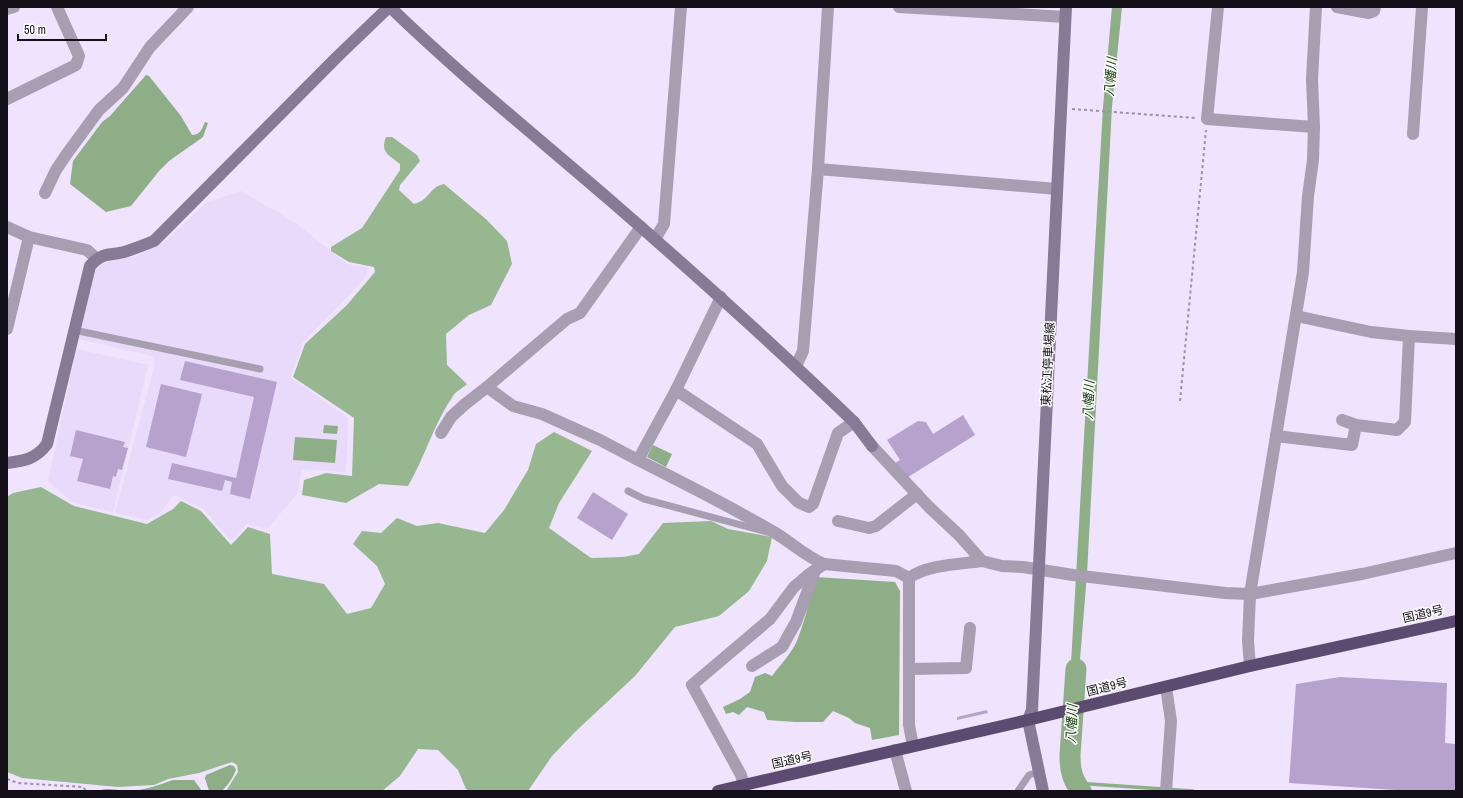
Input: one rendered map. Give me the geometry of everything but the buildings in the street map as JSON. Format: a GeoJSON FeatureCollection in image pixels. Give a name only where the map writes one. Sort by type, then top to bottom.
{"type":"FeatureCollection","features":[{"type":"Feature","properties":{"kind":"highway","name":"国道9号"},"geometry":{"type":"LineString","coordinates":[[718,791],[1064,712],[1250,666],[1456,621]]}},
{"type":"Feature","properties":{"kind":"street"},"geometry":{"type":"LineString","coordinates":[[7,10],[14,7]]}},
{"type":"Feature","properties":{"kind":"street"},"geometry":{"type":"LineString","coordinates":[[8,101],[23,91],[76,65],[79,56],[57,7]]}},
{"type":"Feature","properties":{"kind":"street"},"geometry":{"type":"LineString","coordinates":[[46,193],[56,170],[99,110],[123,88],[150,47],[188,7]]}},
{"type":"Feature","properties":{"kind":"street"},"geometry":{"type":"LineString","coordinates":[[7,463],[31,458],[41,453],[47,444],[90,266],[97,258],[136,249],[154,241],[337,57],[389,7],[444,58],[721,297],[796,366],[854,422],[872,446],[917,494],[959,535],[982,561]]}},
{"type":"Feature","properties":{"kind":"street"},"geometry":{"type":"LineString","coordinates":[[655,239],[664,224],[681,7]]}},
{"type":"Feature","properties":{"kind":"street"},"geometry":{"type":"LineString","coordinates":[[796,366],[803,351],[818,169],[828,7]]}},
{"type":"Feature","properties":{"kind":"street"},"geometry":{"type":"LineString","coordinates":[[899,7],[1065,12]]}},
{"type":"Feature","properties":{"kind":"street"},"geometry":{"type":"LineString","coordinates":[[1218,7],[1207,119],[1314,127]]}},
{"type":"Feature","properties":{"kind":"street"},"geometry":{"type":"LineString","coordinates":[[1250,666],[1248,641],[1250,594],[1303,272],[1308,196],[1313,160],[1314,127],[1312,79],[1316,7]]}},
{"type":"Feature","properties":{"kind":"street"},"geometry":{"type":"LineString","coordinates":[[1337,7],[1369,13],[1374,11],[1375,7]]}},
{"type":"Feature","properties":{"kind":"street"},"geometry":{"type":"LineString","coordinates":[[1413,134],[1422,7]]}},
{"type":"Feature","properties":{"kind":"street","name":"東松江停車場線"},"geometry":{"type":"LineString","coordinates":[[1028,720],[1032,710],[1065,12]]}},
{"type":"Feature","properties":{"kind":"street"},"geometry":{"type":"LineString","coordinates":[[818,169],[1056,189]]}},
{"type":"Feature","properties":{"kind":"street"},"geometry":{"type":"LineString","coordinates":[[7,227],[29,236],[87,250],[97,258]]}},
{"type":"Feature","properties":{"kind":"street"},"geometry":{"type":"LineString","coordinates":[[441,434],[451,417],[464,405],[567,319],[580,313],[641,227]]}},
{"type":"Feature","properties":{"kind":"street"},"geometry":{"type":"LineString","coordinates":[[7,329],[29,236]]}},
{"type":"Feature","properties":{"kind":"street"},"geometry":{"type":"LineString","coordinates":[[638,460],[676,390],[721,297]]}},
{"type":"Feature","properties":{"kind":"street"},"geometry":{"type":"LineString","coordinates":[[1296,316],[1372,332],[1456,339]]}},
{"type":"Feature","properties":{"kind":"street"},"geometry":{"type":"LineString","coordinates":[[1342,420],[1356,425],[1397,430],[1405,422],[1409,336]]}},
{"type":"Feature","properties":{"kind":"street"},"geometry":{"type":"LineString","coordinates":[[487,387],[514,406],[542,414],[600,440],[710,497],[778,535],[816,561],[819,568],[796,622],[782,648],[752,666]]}},
{"type":"Feature","properties":{"kind":"street"},"geometry":{"type":"LineString","coordinates":[[676,390],[757,444],[782,486],[798,502],[809,507],[813,504],[838,433],[854,422]]}},
{"type":"Feature","properties":{"kind":"street"},"geometry":{"type":"LineString","coordinates":[[1276,436],[1352,445],[1356,425]]}},
{"type":"Feature","properties":{"kind":"street"},"geometry":{"type":"LineString","coordinates":[[838,521],[869,528],[876,526],[917,494]]}},
{"type":"Feature","properties":{"kind":"street"},"geometry":{"type":"LineString","coordinates":[[909,578],[922,571],[982,561],[995,565],[1023,567],[1089,577],[1225,593],[1250,594],[1362,574],[1456,552]]}},
{"type":"Feature","properties":{"kind":"street"},"geometry":{"type":"LineString","coordinates":[[744,785],[742,775],[692,685],[770,619],[794,587],[819,568],[896,571],[909,578]]}},
{"type":"Feature","properties":{"kind":"street"},"geometry":{"type":"LineString","coordinates":[[909,578],[909,725],[913,746]]}},
{"type":"Feature","properties":{"kind":"street"},"geometry":{"type":"LineString","coordinates":[[909,670],[966,668],[970,628]]}},
{"type":"Feature","properties":{"kind":"street"},"geometry":{"type":"LineString","coordinates":[[1166,687],[1171,721],[1167,786]]}},
{"type":"Feature","properties":{"kind":"street"},"geometry":{"type":"LineString","coordinates":[[1028,720],[1043,791]]}},
{"type":"Feature","properties":{"kind":"street"},"geometry":{"type":"LineString","coordinates":[[895,750],[906,791]]}},
{"type":"Feature","properties":{"kind":"lane"},"geometry":{"type":"LineString","coordinates":[[74,330],[260,369]]}},
{"type":"Feature","properties":{"kind":"lane"},"geometry":{"type":"LineString","coordinates":[[628,491],[644,499],[778,535]]}},
{"type":"Feature","properties":{"kind":"lane"},"geometry":{"type":"LineString","coordinates":[[1018,791],[1029,775],[1039,772]]}},
{"type":"Feature","properties":{"kind":"path"},"geometry":{"type":"LineString","coordinates":[[1060,108],[1207,119],[1180,401]]}},
{"type":"Feature","properties":{"kind":"path"},"geometry":{"type":"LineString","coordinates":[[7,779],[18,782],[83,787],[86,791]]}},
{"type":"Feature","properties":{"kind":"shaded area"},"geometry":{"type":"Polygon","coordinates":[[[386,137],[392,137],[417,155],[420,161],[400,185],[399,190],[414,204],[423,200],[435,188],[444,184],[487,220],[507,241],[512,264],[491,305],[469,315],[446,334],[447,365],[467,384],[454,394],[446,406],[420,464],[408,486],[379,484],[346,503],[302,495],[304,480],[326,473],[352,476],[354,418],[293,377],[305,344],[347,305],[375,272],[374,267],[349,262],[331,251],[331,247],[362,228],[400,170],[400,164],[389,156],[385,150],[384,142],[386,137]]]}},
{"type":"Feature","properties":{"kind":"shaded area"},"geometry":{"type":"Polygon","coordinates":[[[241,191],[294,222],[347,264],[368,268],[365,278],[303,342],[290,377],[348,418],[346,472],[302,469],[297,494],[267,529],[247,524],[232,540],[229,539],[204,509],[174,495],[160,513],[148,520],[115,513],[155,364],[152,356],[79,339],[95,270],[108,260],[134,257],[163,243],[206,203],[241,191]]]}},
{"type":"Feature","properties":{"kind":"shaded area"},"geometry":{"type":"Polygon","coordinates":[[[77,349],[148,365],[113,512],[74,503],[48,481],[77,349]]]}},
{"type":"Feature","properties":{"kind":"shaded area"},"geometry":{"type":"Polygon","coordinates":[[[554,432],[592,451],[559,503],[549,528],[591,558],[623,557],[639,554],[663,523],[711,521],[728,529],[772,537],[767,561],[749,591],[719,616],[675,627],[635,676],[576,731],[552,756],[528,791],[468,791],[458,770],[438,750],[418,749],[400,776],[382,791],[226,791],[238,772],[237,765],[232,762],[199,773],[168,779],[154,785],[118,787],[22,778],[7,772],[7,497],[13,493],[41,487],[74,506],[147,524],[173,509],[181,501],[201,511],[231,545],[248,527],[270,534],[272,574],[324,584],[347,614],[371,608],[385,584],[377,566],[353,544],[362,531],[381,533],[397,518],[417,526],[438,523],[485,533],[504,510],[528,470],[536,444],[554,432]]]}},
{"type":"Feature","properties":{"kind":"water"},"geometry":{"type":"Polygon","coordinates":[[[1112,7],[1122,7],[1112,107],[1087,574],[1077,696],[1069,698],[1103,107],[1112,7]]]}},
{"type":"Feature","properties":{"kind":"water"},"geometry":{"type":"Polygon","coordinates":[[[146,75],[149,76],[181,116],[192,135],[199,133],[205,122],[208,123],[203,137],[169,161],[131,206],[106,212],[70,184],[73,161],[102,122],[110,116],[146,75]]]}},
{"type":"Feature","properties":{"kind":"water"},"geometry":{"type":"Polygon","coordinates":[[[324,425],[338,426],[337,434],[323,433],[324,425]]]}},
{"type":"Feature","properties":{"kind":"water"},"geometry":{"type":"Polygon","coordinates":[[[295,437],[337,440],[335,463],[293,460],[295,437]]]}},
{"type":"Feature","properties":{"kind":"water"},"geometry":{"type":"Polygon","coordinates":[[[653,445],[672,454],[666,467],[647,457],[653,445]]]}},
{"type":"Feature","properties":{"kind":"water"},"geometry":{"type":"Polygon","coordinates":[[[815,577],[895,582],[900,591],[899,735],[872,740],[870,728],[855,723],[849,718],[833,711],[823,722],[767,720],[764,712],[747,707],[739,715],[733,712],[726,714],[723,707],[740,699],[750,692],[755,677],[765,673],[772,676],[790,653],[801,630],[815,577]]]}},
{"type":"Feature","properties":{"kind":"water"},"geometry":{"type":"Polygon","coordinates":[[[230,765],[234,766],[236,770],[232,779],[222,791],[209,791],[205,778],[206,775],[230,765]]]}},
{"type":"Feature","properties":{"kind":"water"},"geometry":{"type":"Polygon","coordinates":[[[173,780],[194,780],[202,791],[133,791],[153,787],[173,780]]]}},
{"type":"Feature","properties":{"kind":"water"},"geometry":{"type":"Polygon","coordinates":[[[110,789],[127,791],[98,791],[110,789]]]}},
{"type":"Feature","properties":{"kind":"waterway","name":"八幡川"},"geometry":{"type":"LineString","coordinates":[[1076,669],[1070,760],[1071,770],[1075,782],[1081,791]]}},
{"type":"Feature","properties":{"kind":"waterway"},"geometry":{"type":"LineString","coordinates":[[1075,783],[1193,791]]}}]}
